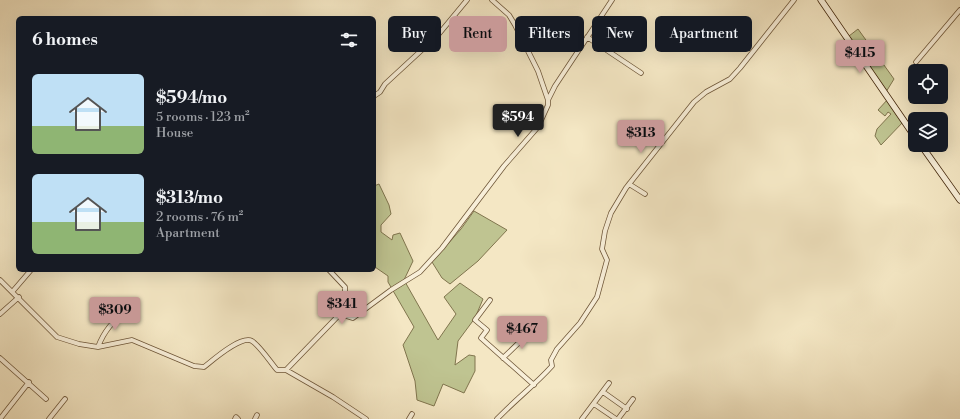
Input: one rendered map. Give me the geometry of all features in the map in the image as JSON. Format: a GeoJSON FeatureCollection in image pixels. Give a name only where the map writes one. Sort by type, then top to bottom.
{"type":"FeatureCollection","features":[{"type":"Feature","properties":{"kind":"street"},"geometry":{"type":"LineString","coordinates":[[376,95],[380,92],[385,84],[438,35],[467,0]]}},
{"type":"Feature","properties":{"kind":"street"},"geometry":{"type":"LineString","coordinates":[[340,314],[353,318],[391,290],[420,272],[460,226],[504,166],[538,127],[548,105],[548,100],[538,71],[509,16],[492,0]]}},
{"type":"Feature","properties":{"kind":"street"},"geometry":{"type":"LineString","coordinates":[[548,100],[612,0]]}},
{"type":"Feature","properties":{"kind":"street"},"geometry":{"type":"LineString","coordinates":[[497,419],[552,366],[552,360],[556,349],[577,327],[598,297],[607,260],[602,249],[605,231],[612,213],[629,184],[694,102],[706,92],[730,79],[794,0]]}},
{"type":"Feature","properties":{"kind":"street"},"geometry":{"type":"LineString","coordinates":[[821,0],[908,127]]}},
{"type":"Feature","properties":{"kind":"street"},"geometry":{"type":"LineString","coordinates":[[916,62],[960,10]]}},
{"type":"Feature","properties":{"kind":"street"},"geometry":{"type":"LineString","coordinates":[[587,37],[641,73]]}},
{"type":"Feature","properties":{"kind":"street"},"geometry":{"type":"LineString","coordinates":[[926,152],[960,200]]}},
{"type":"Feature","properties":{"kind":"street"},"geometry":{"type":"LineString","coordinates":[[629,184],[645,194]]}},
{"type":"Feature","properties":{"kind":"street"},"geometry":{"type":"LineString","coordinates":[[13,291],[29,272]]}},
{"type":"Feature","properties":{"kind":"street"},"geometry":{"type":"LineString","coordinates":[[286,370],[340,314],[345,301],[345,287],[331,272]]}},
{"type":"Feature","properties":{"kind":"street"},"geometry":{"type":"LineString","coordinates":[[0,280],[13,291],[57,337],[79,344],[98,346],[132,340],[194,366],[204,367],[237,342],[247,340],[253,342],[277,370],[286,370],[333,397],[366,419]]}},
{"type":"Feature","properties":{"kind":"street"},"geometry":{"type":"LineString","coordinates":[[0,314],[19,298]]}},
{"type":"Feature","properties":{"kind":"street"},"geometry":{"type":"LineString","coordinates":[[490,300],[475,320],[487,330],[480,338],[534,385]]}},
{"type":"Feature","properties":{"kind":"street"},"geometry":{"type":"LineString","coordinates":[[98,346],[104,333],[117,318],[127,311]]}},
{"type":"Feature","properties":{"kind":"street"},"geometry":{"type":"LineString","coordinates":[[503,358],[531,330]]}},
{"type":"Feature","properties":{"kind":"street"},"geometry":{"type":"LineString","coordinates":[[0,358],[29,382],[46,399]]}},
{"type":"Feature","properties":{"kind":"street"},"geometry":{"type":"LineString","coordinates":[[0,419],[29,382]]}},
{"type":"Feature","properties":{"kind":"street"},"geometry":{"type":"LineString","coordinates":[[584,418],[609,383]]}},
{"type":"Feature","properties":{"kind":"street"},"geometry":{"type":"LineString","coordinates":[[603,392],[627,409]]}},
{"type":"Feature","properties":{"kind":"street"},"geometry":{"type":"LineString","coordinates":[[49,419],[65,399]]}},
{"type":"Feature","properties":{"kind":"street"},"geometry":{"type":"LineString","coordinates":[[594,404],[617,419],[627,409],[633,399]]}},
{"type":"Feature","properties":{"kind":"street"},"geometry":{"type":"LineString","coordinates":[[409,419],[412,414]]}},
{"type":"Feature","properties":{"kind":"street"},"geometry":{"type":"LineString","coordinates":[[235,419],[236,417],[238,419]]}},
{"type":"Feature","properties":{"kind":"green space"},"geometry":{"type":"Polygon","coordinates":[[[858,29],[894,79],[886,92],[849,36],[858,29]]]}},
{"type":"Feature","properties":{"kind":"green space"},"geometry":{"type":"Polygon","coordinates":[[[888,99],[904,121],[881,145],[875,136],[877,129],[891,114],[888,112],[885,116],[878,110],[888,99]]]}},
{"type":"Feature","properties":{"kind":"green space"},"geometry":{"type":"Polygon","coordinates":[[[379,184],[389,205],[391,214],[381,225],[381,232],[392,240],[393,235],[400,233],[413,261],[404,280],[438,340],[456,314],[444,297],[460,283],[483,299],[475,318],[458,341],[455,365],[469,355],[475,356],[475,371],[464,393],[443,384],[434,406],[417,400],[415,381],[403,345],[414,327],[388,282],[388,276],[376,268],[376,185],[379,184]]]}},
{"type":"Feature","properties":{"kind":"green space"},"geometry":{"type":"Polygon","coordinates":[[[474,211],[507,230],[478,261],[450,284],[442,278],[432,262],[461,229],[474,211]]]}}]}
